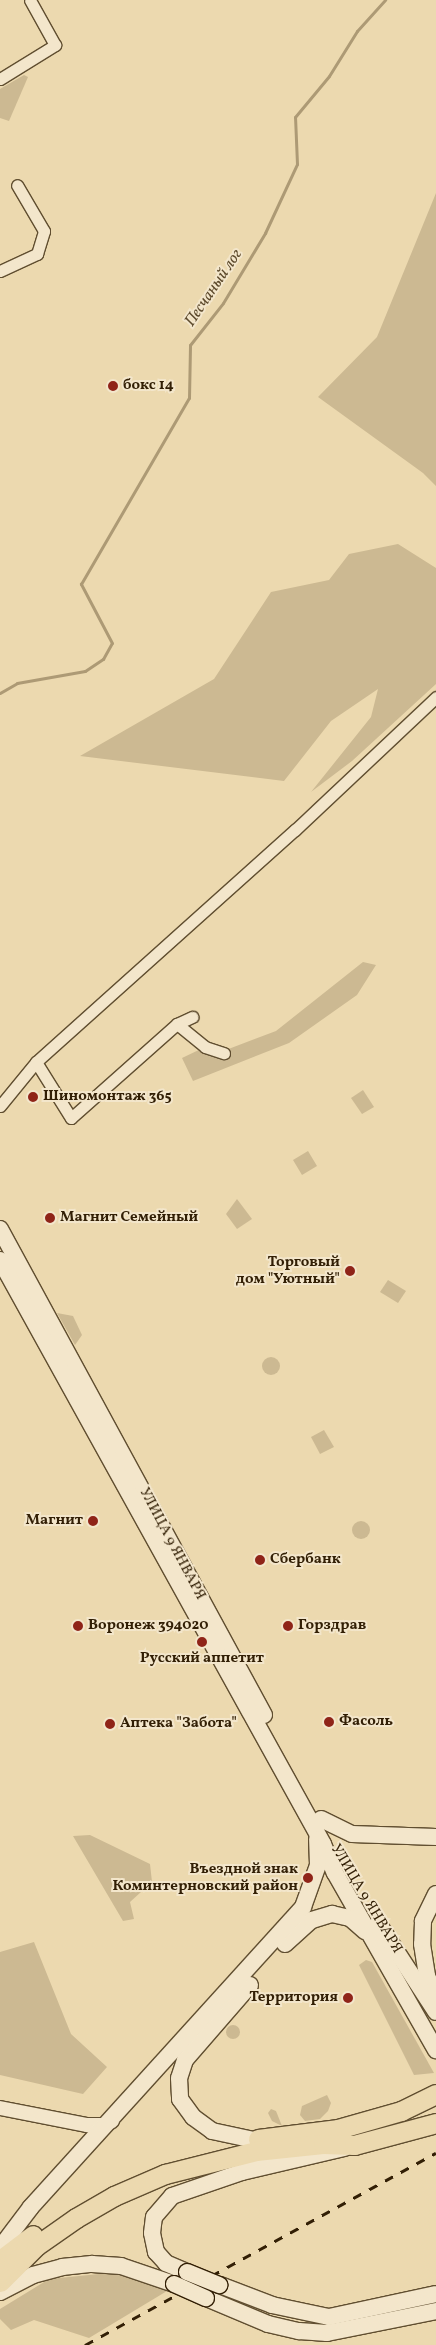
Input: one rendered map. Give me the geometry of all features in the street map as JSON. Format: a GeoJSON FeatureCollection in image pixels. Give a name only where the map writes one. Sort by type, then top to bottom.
{"type":"FeatureCollection","features":[{"type":"Feature","properties":{"kind":"highway"},"geometry":{"type":"LineString","coordinates":[[0,2260],[63,2213],[107,2186],[159,2162],[254,2140],[338,2129],[401,2111],[436,2094]]}},
{"type":"Feature","properties":{"kind":"highway"},"geometry":{"type":"LineString","coordinates":[[0,2282],[36,2246],[76,2218],[114,2196],[165,2174],[256,2151],[323,2144],[354,2145],[436,2123]]}},
{"type":"Feature","properties":{"kind":"main road","name":"УЛИЦА 9 ЯНВАРЯ"},"geometry":{"type":"LineString","coordinates":[[0,1229],[316,1821],[335,1873],[379,1946]]}},
{"type":"Feature","properties":{"kind":"main road","name":"УЛИЦА 9 ЯНВАРЯ"},"geometry":{"type":"LineString","coordinates":[[0,1260],[316,1821],[436,2012]]}},
{"type":"Feature","properties":{"kind":"main road"},"geometry":{"type":"LineString","coordinates":[[0,2248],[32,2207],[86,2150],[303,1907],[318,1865],[316,1821],[352,1834],[436,1837]]}},
{"type":"Feature","properties":{"kind":"main road"},"geometry":{"type":"LineString","coordinates":[[436,1894],[423,1921],[422,1944],[427,1976],[436,1996]]}},
{"type":"Feature","properties":{"kind":"main road"},"geometry":{"type":"LineString","coordinates":[[254,2140],[212,2132],[193,2117],[180,2100],[179,2078],[185,2060],[297,1930],[312,1920],[332,1914],[350,1918],[379,1946],[436,2050]]}},
{"type":"Feature","properties":{"kind":"main road"},"geometry":{"type":"LineString","coordinates":[[354,2145],[242,2172],[172,2196],[154,2217],[152,2233],[156,2252],[166,2263],[272,2305],[329,2317],[436,2294]]}},
{"type":"Feature","properties":{"kind":"main road"},"geometry":{"type":"LineString","coordinates":[[0,2292],[33,2275],[62,2267],[92,2264],[121,2266],[174,2284],[268,2324],[299,2331],[327,2332],[436,2311]]}},
{"type":"Feature","properties":{"kind":"street"},"geometry":{"type":"LineString","coordinates":[[0,79],[55,45],[30,0]]}},
{"type":"Feature","properties":{"kind":"street"},"geometry":{"type":"LineString","coordinates":[[0,271],[37,254],[44,231],[17,185]]}},
{"type":"Feature","properties":{"kind":"street"},"geometry":{"type":"LineString","coordinates":[[0,1106],[36,1062],[295,830],[436,697]]}},
{"type":"Feature","properties":{"kind":"street"},"geometry":{"type":"LineString","coordinates":[[36,1062],[71,1118],[178,1024],[192,1017]]}},
{"type":"Feature","properties":{"kind":"street"},"geometry":{"type":"LineString","coordinates":[[178,1024],[206,1047],[224,1053]]}},
{"type":"Feature","properties":{"kind":"street"},"geometry":{"type":"LineString","coordinates":[[0,2108],[97,2126],[112,2121]]}},
{"type":"Feature","properties":{"kind":"street"},"geometry":{"type":"LineString","coordinates":[[73,2122],[81,2132],[86,2150]]}},
{"type":"Feature","properties":{"kind":"shaded area"},"geometry":{"type":"Polygon","coordinates":[[[24,75],[28,77],[9,121],[0,118],[0,89],[24,75]]]}},
{"type":"Feature","properties":{"kind":"shaded area"},"geometry":{"type":"Polygon","coordinates":[[[436,193],[436,486],[423,473],[318,397],[377,337],[436,193]]]}},
{"type":"Feature","properties":{"kind":"shaded area"},"geometry":{"type":"Polygon","coordinates":[[[398,544],[436,568],[436,684],[352,761],[311,792],[371,717],[378,689],[331,721],[284,781],[80,756],[214,679],[271,592],[329,580],[349,554],[398,544]]]}},
{"type":"Feature","properties":{"kind":"shaded area"},"geometry":{"type":"Polygon","coordinates":[[[363,962],[376,965],[357,995],[289,1043],[193,1081],[182,1058],[205,1047],[218,1053],[276,1031],[363,962]]]}},
{"type":"Feature","properties":{"kind":"shaded area"},"geometry":{"type":"Polygon","coordinates":[[[363,1090],[374,1107],[362,1114],[351,1098],[363,1090]]]}},
{"type":"Feature","properties":{"kind":"shaded area"},"geometry":{"type":"Polygon","coordinates":[[[308,1151],[317,1166],[302,1175],[293,1160],[308,1151]]]}},
{"type":"Feature","properties":{"kind":"shaded area"},"geometry":{"type":"Polygon","coordinates":[[[237,1199],[252,1219],[237,1229],[226,1214],[237,1199]]]}},
{"type":"Feature","properties":{"kind":"shaded area"},"geometry":{"type":"Polygon","coordinates":[[[388,1280],[406,1291],[398,1303],[380,1292],[388,1280]]]}},
{"type":"Feature","properties":{"kind":"shaded area"},"geometry":{"type":"Polygon","coordinates":[[[57,1313],[73,1316],[82,1335],[75,1345],[57,1313]]]}},
{"type":"Feature","properties":{"kind":"shaded area"},"geometry":{"type":"Polygon","coordinates":[[[267,1357],[275,1357],[280,1362],[278,1373],[267,1375],[262,1370],[262,1362],[267,1357]]]}},
{"type":"Feature","properties":{"kind":"shaded area"},"geometry":{"type":"Polygon","coordinates":[[[324,1430],[334,1447],[320,1454],[311,1437],[324,1430]]]}},
{"type":"Feature","properties":{"kind":"shaded area"},"geometry":{"type":"Polygon","coordinates":[[[357,1521],[365,1521],[370,1526],[368,1537],[357,1539],[352,1534],[352,1526],[357,1521]]]}},
{"type":"Feature","properties":{"kind":"shaded area"},"geometry":{"type":"Polygon","coordinates":[[[90,1835],[150,1864],[152,1882],[130,1902],[134,1919],[123,1921],[73,1836],[90,1835]]]}},
{"type":"Feature","properties":{"kind":"shaded area"},"geometry":{"type":"Polygon","coordinates":[[[34,1942],[71,2034],[107,2067],[83,2094],[0,2075],[0,1952],[34,1942]]]}},
{"type":"Feature","properties":{"kind":"shaded area"},"geometry":{"type":"Polygon","coordinates":[[[366,1960],[372,1962],[434,2073],[414,2075],[359,1965],[366,1960]]]}},
{"type":"Feature","properties":{"kind":"shaded area"},"geometry":{"type":"Polygon","coordinates":[[[233,2025],[238,2027],[240,2032],[238,2037],[233,2039],[228,2037],[226,2032],[228,2027],[233,2025]]]}},
{"type":"Feature","properties":{"kind":"shaded area"},"geometry":{"type":"Polygon","coordinates":[[[327,2095],[331,2103],[328,2111],[320,2119],[305,2121],[300,2115],[302,2106],[327,2095]]]}},
{"type":"Feature","properties":{"kind":"shaded area"},"geometry":{"type":"Polygon","coordinates":[[[271,2109],[276,2111],[282,2126],[272,2121],[268,2113],[271,2109]]]}},
{"type":"Feature","properties":{"kind":"shaded area"},"geometry":{"type":"Polygon","coordinates":[[[119,2272],[167,2291],[89,2338],[34,2320],[11,2330],[0,2319],[0,2309],[49,2279],[119,2272]]]}},
{"type":"Feature","properties":{"kind":"waterway","name":"Песчаный лог"},"geometry":{"type":"LineString","coordinates":[[0,693],[17,683],[85,671],[103,659],[112,643],[81,584],[189,398],[190,345],[223,303],[265,233],[297,164],[295,117],[329,76],[357,31],[385,0]]}},
{"type":"Feature","properties":{"kind":"railway"},"geometry":{"type":"LineString","coordinates":[[85,2345],[436,2153]]}},
{"type":"Feature","properties":{"kind":"place","name":"бокс 14"},"geometry":{"type":"Point","coordinates":[113,386]}},
{"type":"Feature","properties":{"kind":"place","name":"Шиномонтаж 365"},"geometry":{"type":"Point","coordinates":[33,1097]}},
{"type":"Feature","properties":{"kind":"place","name":"Магнит Семейный"},"geometry":{"type":"Point","coordinates":[50,1218]}},
{"type":"Feature","properties":{"kind":"place","name":"Торговый дом \"Уютный\""},"geometry":{"type":"Point","coordinates":[350,1271]}},
{"type":"Feature","properties":{"kind":"place","name":"Магнит"},"geometry":{"type":"Point","coordinates":[93,1521]}},
{"type":"Feature","properties":{"kind":"place","name":"Сбербанк"},"geometry":{"type":"Point","coordinates":[260,1560]}},
{"type":"Feature","properties":{"kind":"place","name":"Воронеж 394020"},"geometry":{"type":"Point","coordinates":[78,1626]}},
{"type":"Feature","properties":{"kind":"place","name":"Горздрав"},"geometry":{"type":"Point","coordinates":[288,1626]}},
{"type":"Feature","properties":{"kind":"place","name":"Русский аппетит"},"geometry":{"type":"Point","coordinates":[202,1642]}},
{"type":"Feature","properties":{"kind":"place","name":"Фасоль"},"geometry":{"type":"Point","coordinates":[329,1722]}},
{"type":"Feature","properties":{"kind":"place","name":"Аптека \"Забота\""},"geometry":{"type":"Point","coordinates":[110,1724]}},
{"type":"Feature","properties":{"kind":"place","name":"Въездной знак Коминтерновский район"},"geometry":{"type":"Point","coordinates":[308,1878]}},
{"type":"Feature","properties":{"kind":"place","name":"Территория"},"geometry":{"type":"Point","coordinates":[348,1998]}}]}
